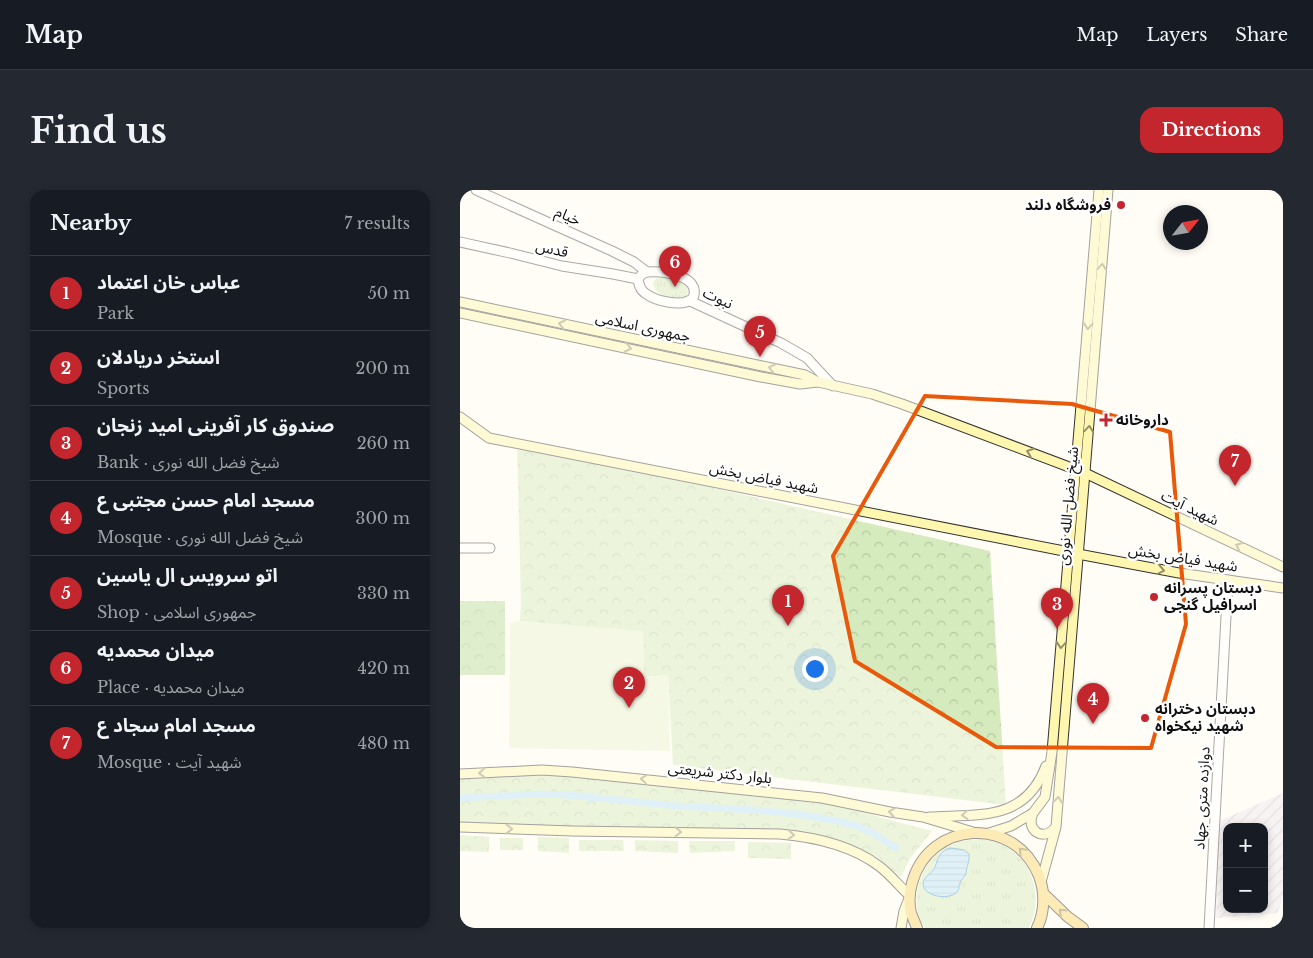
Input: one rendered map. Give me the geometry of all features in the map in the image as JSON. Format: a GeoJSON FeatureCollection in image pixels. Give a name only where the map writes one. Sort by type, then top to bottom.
{"type":"FeatureCollection","features":[{"type":"Feature","properties":{"kind":"main road","name":"شیخ فضل الله نوری"},"geometry":{"type":"LineString","coordinates":[[1041,882],[1056,828],[1099,190]]}},
{"type":"Feature","properties":{"kind":"main road","name":"شیخ فضل الله نوری"},"geometry":{"type":"LineString","coordinates":[[1080,471],[1108,190]]}},
{"type":"Feature","properties":{"kind":"main road","name":"جمهوری اسلامی"},"geometry":{"type":"LineString","coordinates":[[460,302],[805,375],[818,382],[872,394],[927,413],[1080,471]]}},
{"type":"Feature","properties":{"kind":"main road","name":"جمهوری اسلامی"},"geometry":{"type":"LineString","coordinates":[[460,313],[800,384],[818,382]]}},
{"type":"Feature","properties":{"kind":"main road","name":"شهید فیاض بخش"},"geometry":{"type":"LineString","coordinates":[[460,417],[489,438],[1179,573],[1283,588]]}},
{"type":"Feature","properties":{"kind":"main road","name":"شهید آیت"},"geometry":{"type":"LineString","coordinates":[[1080,471],[1283,567]]}},
{"type":"Feature","properties":{"kind":"main road","name":"شیخ فضل الله نوری"},"geometry":{"type":"LineString","coordinates":[[1034,813],[1045,797],[1052,752],[1074,553]]}},
{"type":"Feature","properties":{"kind":"main road"},"geometry":{"type":"LineString","coordinates":[[923,817],[982,814],[1004,811],[1014,806],[1029,795],[1036,786],[1043,775],[1052,752]]}},
{"type":"Feature","properties":{"kind":"main road","name":"بلوار دکتر شریعتی"},"geometry":{"type":"LineString","coordinates":[[460,774],[542,770],[822,798],[923,817],[973,832]]}},
{"type":"Feature","properties":{"kind":"main road"},"geometry":{"type":"LineString","coordinates":[[1034,813],[1032,825],[1037,832],[1045,834],[1056,828]]}},
{"type":"Feature","properties":{"kind":"main road"},"geometry":{"type":"LineString","coordinates":[[988,833],[1011,826],[1034,813]]}},
{"type":"Feature","properties":{"kind":"main road"},"geometry":{"type":"LineString","coordinates":[[460,827],[572,831],[780,834],[799,835],[823,840],[867,858],[886,872],[910,896],[911,913],[917,928]]}},
{"type":"Feature","properties":{"kind":"main road"},"geometry":{"type":"LineString","coordinates":[[901,928],[914,874],[922,861],[932,849],[944,840],[973,832],[988,833],[1016,845],[1027,855],[1036,868],[1043,893],[1043,910],[1037,928]]}},
{"type":"Feature","properties":{"kind":"main road"},"geometry":{"type":"LineString","coordinates":[[1043,893],[1068,917],[1083,928]]}},
{"type":"Feature","properties":{"kind":"street","name":"خیام"},"geometry":{"type":"LineString","coordinates":[[476,190],[612,251],[634,262],[647,272]]}},
{"type":"Feature","properties":{"kind":"street","name":"قدس"},"geometry":{"type":"LineString","coordinates":[[460,242],[562,266],[638,279]]}},
{"type":"Feature","properties":{"kind":"street"},"geometry":{"type":"LineString","coordinates":[[647,272],[669,273],[684,278],[693,286],[694,295],[690,301],[679,304],[650,297],[643,292],[638,284],[638,279],[647,272]]}},
{"type":"Feature","properties":{"kind":"street","name":"نبوت"},"geometry":{"type":"LineString","coordinates":[[690,301],[773,339],[807,358],[833,386]]}},
{"type":"Feature","properties":{"kind":"street"},"geometry":{"type":"LineString","coordinates":[[460,548],[490,548]]}},
{"type":"Feature","properties":{"kind":"street","name":"دوازده متری جهاد"},"geometry":{"type":"LineString","coordinates":[[1209,928],[1228,580]]}},
{"type":"Feature","properties":{"kind":"highlighted area"},"geometry":{"type":"Polygon","coordinates":[[[925,396],[1072,404],[1170,432],[1186,624],[1151,748],[996,747],[855,661],[833,556],[925,396]]]}},
{"type":"Feature","properties":{"kind":"shaded area"},"geometry":{"type":"Polygon","coordinates":[[[1283,793],[1283,895],[1278,913],[1216,918],[1219,821],[1283,793]]]}},
{"type":"Feature","properties":{"kind":"green space"},"geometry":{"type":"Polygon","coordinates":[[[660,278],[675,279],[684,283],[688,291],[687,296],[671,298],[661,295],[654,287],[653,282],[660,278]]]}},
{"type":"Feature","properties":{"kind":"green space"},"geometry":{"type":"Polygon","coordinates":[[[517,443],[990,551],[1006,805],[673,765],[668,675],[644,677],[643,632],[520,621],[517,443]]]}},
{"type":"Feature","properties":{"kind":"green space"},"geometry":{"type":"Polygon","coordinates":[[[460,601],[505,601],[505,675],[460,675],[460,601]]]}},
{"type":"Feature","properties":{"kind":"green space"},"geometry":{"type":"Polygon","coordinates":[[[520,621],[643,631],[644,677],[668,675],[670,751],[509,748],[510,623],[520,621]]]}},
{"type":"Feature","properties":{"kind":"green space"},"geometry":{"type":"Polygon","coordinates":[[[536,774],[824,803],[852,808],[932,831],[909,860],[901,877],[878,857],[825,836],[803,831],[460,824],[460,779],[536,774]]]}},
{"type":"Feature","properties":{"kind":"green space"},"geometry":{"type":"Polygon","coordinates":[[[460,835],[489,837],[489,852],[460,851],[460,835]]]}},
{"type":"Feature","properties":{"kind":"green space"},"geometry":{"type":"Polygon","coordinates":[[[538,837],[569,838],[569,853],[538,851],[538,837]]]}},
{"type":"Feature","properties":{"kind":"green space"},"geometry":{"type":"Polygon","coordinates":[[[500,838],[523,838],[523,850],[500,850],[500,838]]]}},
{"type":"Feature","properties":{"kind":"green space"},"geometry":{"type":"Polygon","coordinates":[[[981,839],[1007,847],[1019,856],[1026,865],[1031,875],[1036,896],[1033,918],[1029,928],[925,928],[919,917],[917,893],[925,870],[940,851],[954,843],[981,839]],[[956,849],[935,863],[933,870],[928,875],[927,892],[945,897],[959,886],[960,881],[964,878],[968,861],[956,849]]]}},
{"type":"Feature","properties":{"kind":"green space"},"geometry":{"type":"Polygon","coordinates":[[[579,840],[623,840],[624,851],[579,851],[579,840]]]}},
{"type":"Feature","properties":{"kind":"green space"},"geometry":{"type":"Polygon","coordinates":[[[635,840],[678,841],[678,853],[635,851],[635,840]]]}},
{"type":"Feature","properties":{"kind":"green space"},"geometry":{"type":"Polygon","coordinates":[[[689,841],[735,841],[735,851],[690,853],[689,841]]]}},
{"type":"Feature","properties":{"kind":"green space"},"geometry":{"type":"Polygon","coordinates":[[[748,842],[791,843],[791,859],[748,858],[748,842]]]}},
{"type":"Feature","properties":{"kind":"water"},"geometry":{"type":"Polygon","coordinates":[[[951,848],[964,850],[969,854],[966,874],[956,893],[942,897],[936,896],[924,888],[923,883],[934,869],[942,853],[951,848]]]}},
{"type":"Feature","properties":{"kind":"waterway"},"geometry":{"type":"LineString","coordinates":[[460,798],[539,794],[568,795],[678,806],[796,814],[857,826],[873,833],[896,848]]}},
{"type":"Feature","properties":{"kind":"place","name":"فروشگاه دلند"},"geometry":{"type":"Point","coordinates":[1121,205]}},
{"type":"Feature","properties":{"kind":"place","name":"میدان محمدیه"},"geometry":{"type":"Point","coordinates":[675,287]}},
{"type":"Feature","properties":{"kind":"place","name":"اتو سرویس ال یاسین"},"geometry":{"type":"Point","coordinates":[760,357]}},
{"type":"Feature","properties":{"kind":"place","name":"داروخانه"},"geometry":{"type":"Point","coordinates":[1106,420]}},
{"type":"Feature","properties":{"kind":"place","name":"مسجد امام سجاد ع"},"geometry":{"type":"Point","coordinates":[1235,486]}},
{"type":"Feature","properties":{"kind":"place","name":"دبستان پسرانه اسرافیل گنجی"},"geometry":{"type":"Point","coordinates":[1154,597]}},
{"type":"Feature","properties":{"kind":"place","name":"عباس خان اعتماد"},"geometry":{"type":"Point","coordinates":[788,626]}},
{"type":"Feature","properties":{"kind":"place","name":"صندوق کار آفرینی امید زنجان"},"geometry":{"type":"Point","coordinates":[1057,629]}},
{"type":"Feature","properties":{"kind":"place","name":"استخر دریادلان"},"geometry":{"type":"Point","coordinates":[629,708]}},
{"type":"Feature","properties":{"kind":"place","name":"دبستان دخترانه شهید نیکخواه"},"geometry":{"type":"Point","coordinates":[1145,718]}},
{"type":"Feature","properties":{"kind":"place","name":"مسجد امام حسن مجتبی ع"},"geometry":{"type":"Point","coordinates":[1093,724]}}]}
